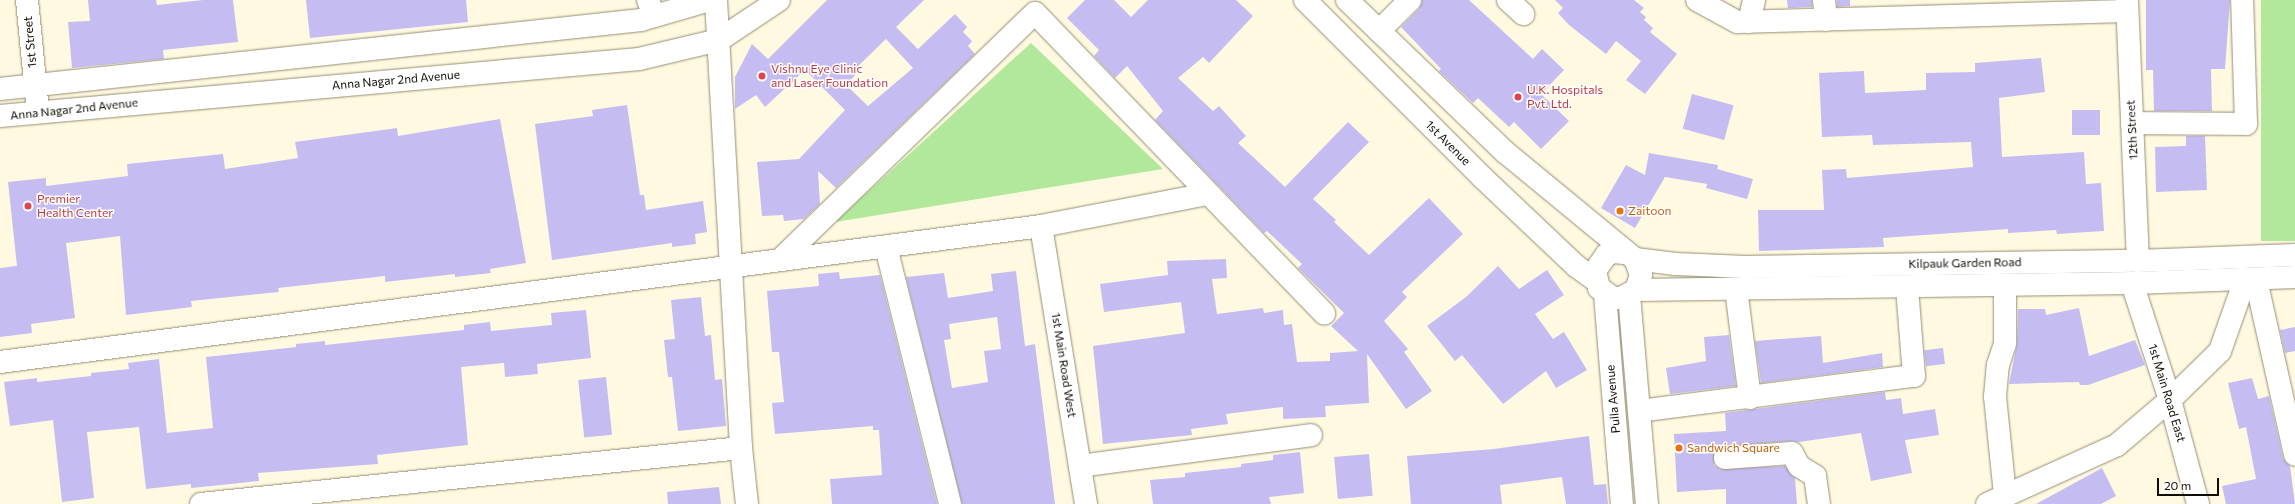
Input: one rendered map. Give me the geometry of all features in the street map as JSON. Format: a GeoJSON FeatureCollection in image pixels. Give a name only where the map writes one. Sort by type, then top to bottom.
{"type":"FeatureCollection","features":[{"type":"Feature","properties":{"kind":"street","name":"1st Street"},"geometry":{"type":"LineString","coordinates":[[27,0],[34,85],[38,112]]}},
{"type":"Feature","properties":{"kind":"street"},"geometry":{"type":"LineString","coordinates":[[0,89],[640,20],[651,8],[710,0]]}},
{"type":"Feature","properties":{"kind":"street"},"geometry":{"type":"LineString","coordinates":[[716,0],[720,40],[741,448],[747,504]]}},
{"type":"Feature","properties":{"kind":"street","name":"Anna Nagar 2nd Avenue"},"geometry":{"type":"LineString","coordinates":[[0,116],[640,59],[720,40],[779,0]]}},
{"type":"Feature","properties":{"kind":"street","name":"1st Avenue"},"geometry":{"type":"LineString","coordinates":[[1305,0],[1483,178],[1600,287]]}},
{"type":"Feature","properties":{"kind":"street"},"geometry":{"type":"LineString","coordinates":[[1347,0],[1506,152],[1630,256],[1641,275],[1633,293],[1621,298],[1600,287],[1599,262],[1614,252],[1630,256]]}},
{"type":"Feature","properties":{"kind":"street"},"geometry":{"type":"LineString","coordinates":[[1379,31],[1410,0]]}},
{"type":"Feature","properties":{"kind":"street"},"geometry":{"type":"LineString","coordinates":[[1697,0],[1737,22],[1749,22],[1825,10],[2127,5]]}},
{"type":"Feature","properties":{"kind":"street"},"geometry":{"type":"LineString","coordinates":[[1749,22],[1754,0]]}},
{"type":"Feature","properties":{"kind":"street"},"geometry":{"type":"LineString","coordinates":[[2132,123],[2246,124],[2242,0]]}},
{"type":"Feature","properties":{"kind":"street","name":"12th Street"},"geometry":{"type":"LineString","coordinates":[[2127,5],[2138,261]]}},
{"type":"Feature","properties":{"kind":"street"},"geometry":{"type":"LineString","coordinates":[[780,260],[1035,13],[1207,194],[1324,313]]}},
{"type":"Feature","properties":{"kind":"street"},"geometry":{"type":"LineString","coordinates":[[0,362],[1041,226],[1207,194]]}},
{"type":"Feature","properties":{"kind":"street","name":"1st Main Road West"},"geometry":{"type":"LineString","coordinates":[[1041,226],[1086,504]]}},
{"type":"Feature","properties":{"kind":"street"},"geometry":{"type":"LineString","coordinates":[[886,247],[950,504]]}},
{"type":"Feature","properties":{"kind":"street","name":"Kilpauk Garden Road"},"geometry":{"type":"LineString","coordinates":[[1630,256],[1676,264],[1745,267],[2138,261],[2295,256]]}},
{"type":"Feature","properties":{"kind":"street","name":"Kilpauk Garden Road"},"geometry":{"type":"LineString","coordinates":[[1633,293],[1736,289],[2132,283],[2251,280],[2295,277]]}},
{"type":"Feature","properties":{"kind":"street"},"geometry":{"type":"LineString","coordinates":[[2005,285],[2005,343],[1998,365],[1995,397],[1996,500],[2117,445],[2170,400],[2220,351],[2251,280]]}},
{"type":"Feature","properties":{"kind":"street"},"geometry":{"type":"LineString","coordinates":[[2251,280],[2295,455]]}},
{"type":"Feature","properties":{"kind":"street","name":"1st Main Road East"},"geometry":{"type":"LineString","coordinates":[[2132,283],[2170,400],[2198,504]]}},
{"type":"Feature","properties":{"kind":"street"},"geometry":{"type":"LineString","coordinates":[[1639,411],[1914,376],[1907,286]]}},
{"type":"Feature","properties":{"kind":"street","name":"Pulla Avenue"},"geometry":{"type":"LineString","coordinates":[[1600,287],[1622,504]]}},
{"type":"Feature","properties":{"kind":"street"},"geometry":{"type":"LineString","coordinates":[[1736,289],[1750,398]]}},
{"type":"Feature","properties":{"kind":"street","name":"Pulla Avenue"},"geometry":{"type":"LineString","coordinates":[[1633,293],[1639,411],[1647,504]]}},
{"type":"Feature","properties":{"kind":"street"},"geometry":{"type":"LineString","coordinates":[[1080,466],[1312,435]]}},
{"type":"Feature","properties":{"kind":"street"},"geometry":{"type":"LineString","coordinates":[[201,504],[741,448]]}},
{"type":"Feature","properties":{"kind":"street"},"geometry":{"type":"LineString","coordinates":[[1726,458],[1792,453],[1799,466],[1814,476],[1820,504]]}},
{"type":"Feature","properties":{"kind":"green space"},"geometry":{"type":"Polygon","coordinates":[[[2261,0],[2295,0],[2295,241],[2261,241],[2261,0]]]}},
{"type":"Feature","properties":{"kind":"green space"},"geometry":{"type":"Polygon","coordinates":[[[1031,43],[1163,169],[835,222],[1031,43]]]}},
{"type":"Feature","properties":{"kind":"building"},"geometry":{"type":"Polygon","coordinates":[[[88,0],[156,0],[157,5],[203,0],[233,0],[238,42],[163,50],[164,59],[72,68],[68,22],[90,21],[88,0]]]}},
{"type":"Feature","properties":{"kind":"building"},"geometry":{"type":"Polygon","coordinates":[[[306,0],[466,0],[468,22],[310,38],[306,0]]]}},
{"type":"Feature","properties":{"kind":"building"},"geometry":{"type":"Polygon","coordinates":[[[827,0],[924,0],[896,27],[918,49],[955,14],[967,27],[963,32],[972,41],[968,46],[975,54],[836,188],[818,171],[820,204],[804,219],[784,221],[783,215],[762,216],[757,162],[799,159],[845,110],[805,70],[765,107],[756,95],[735,109],[735,77],[752,44],[768,59],[827,0]],[[886,39],[854,70],[857,73],[846,85],[868,106],[913,68],[886,39]]]}},
{"type":"Feature","properties":{"kind":"building"},"geometry":{"type":"Polygon","coordinates":[[[1085,0],[1114,0],[1131,17],[1148,0],[1236,0],[1253,16],[1209,63],[1203,57],[1178,78],[1213,111],[1219,106],[1246,136],[1238,143],[1285,187],[1348,122],[1369,142],[1313,199],[1336,220],[1334,222],[1369,255],[1429,198],[1463,234],[1402,292],[1407,297],[1384,321],[1408,349],[1404,352],[1432,391],[1406,409],[1367,354],[1369,403],[1325,406],[1326,417],[1283,419],[1283,407],[1226,414],[1228,424],[1191,429],[1192,435],[1103,444],[1093,346],[1185,333],[1181,302],[1104,312],[1100,284],[1168,275],[1167,261],[1226,259],[1227,278],[1212,279],[1217,314],[1263,308],[1264,313],[1283,310],[1284,325],[1292,324],[1297,362],[1330,361],[1330,353],[1358,351],[1331,326],[1344,313],[1298,268],[1302,264],[1267,231],[1264,233],[1155,120],[1163,111],[1127,66],[1115,78],[1094,56],[1099,50],[1067,18],[1085,0]]]}},
{"type":"Feature","properties":{"kind":"building"},"geometry":{"type":"Polygon","coordinates":[[[1422,0],[1469,0],[1533,59],[1542,49],[1564,70],[1541,94],[1569,121],[1541,149],[1514,122],[1509,127],[1478,98],[1473,103],[1439,71],[1441,69],[1401,27],[1419,9],[1422,0]]]}},
{"type":"Feature","properties":{"kind":"building"},"geometry":{"type":"Polygon","coordinates":[[[1555,0],[1634,0],[1644,8],[1640,12],[1646,17],[1644,20],[1653,28],[1650,32],[1677,54],[1645,94],[1626,80],[1641,61],[1616,41],[1606,54],[1569,25],[1558,13],[1563,8],[1555,0]]]}},
{"type":"Feature","properties":{"kind":"building"},"geometry":{"type":"Polygon","coordinates":[[[1787,0],[1812,0],[1812,7],[1788,8],[1787,0]]]}},
{"type":"Feature","properties":{"kind":"building"},"geometry":{"type":"Polygon","coordinates":[[[1837,0],[1850,0],[1850,6],[1837,7],[1837,0]]]}},
{"type":"Feature","properties":{"kind":"building"},"geometry":{"type":"Polygon","coordinates":[[[2146,0],[2230,0],[2225,69],[2211,69],[2212,111],[2154,111],[2153,70],[2146,70],[2146,0]]]}},
{"type":"Feature","properties":{"kind":"building"},"geometry":{"type":"Polygon","coordinates":[[[2041,58],[2045,92],[1999,98],[2002,157],[2084,152],[2086,184],[2101,183],[2104,231],[2057,234],[2056,230],[2008,233],[2008,229],[1883,238],[1884,247],[1759,251],[1758,210],[1824,210],[1822,170],[1846,169],[1847,178],[1973,167],[1971,142],[1873,145],[1872,135],[1822,137],[1819,73],[1864,71],[1865,93],[1926,90],[1926,73],[1975,72],[1975,63],[2041,58]]]}},
{"type":"Feature","properties":{"kind":"building"},"geometry":{"type":"Polygon","coordinates":[[[1692,94],[1734,105],[1724,140],[1683,129],[1692,94]]]}},
{"type":"Feature","properties":{"kind":"building"},"geometry":{"type":"Polygon","coordinates":[[[627,105],[640,195],[644,195],[646,210],[703,201],[707,232],[695,234],[696,244],[672,247],[672,243],[552,260],[535,124],[593,116],[592,110],[627,105]]]}},
{"type":"Feature","properties":{"kind":"building"},"geometry":{"type":"Polygon","coordinates":[[[2072,110],[2100,110],[2100,135],[2072,135],[2072,110]]]}},
{"type":"Feature","properties":{"kind":"building"},"geometry":{"type":"Polygon","coordinates":[[[500,119],[526,263],[490,269],[491,273],[455,277],[455,274],[385,282],[385,276],[278,288],[279,292],[191,301],[192,307],[126,315],[120,236],[66,243],[75,318],[31,324],[32,333],[0,337],[0,268],[17,266],[8,182],[46,178],[46,186],[128,176],[127,164],[223,154],[225,169],[298,158],[295,142],[397,128],[398,136],[500,119]]]}},
{"type":"Feature","properties":{"kind":"building"},"geometry":{"type":"Polygon","coordinates":[[[2186,136],[2205,136],[2207,190],[2156,192],[2155,147],[2186,146],[2186,136]]]}},
{"type":"Feature","properties":{"kind":"building"},"geometry":{"type":"Polygon","coordinates":[[[1649,153],[1718,165],[1717,169],[1753,179],[1747,199],[1706,188],[1707,184],[1665,177],[1635,228],[1601,208],[1626,165],[1645,175],[1649,153]]]}},
{"type":"Feature","properties":{"kind":"building"},"geometry":{"type":"Polygon","coordinates":[[[1498,266],[1519,289],[1547,270],[1564,295],[1535,314],[1553,339],[1564,332],[1587,370],[1556,388],[1546,371],[1503,404],[1462,355],[1455,361],[1427,326],[1466,297],[1498,266]]]}},
{"type":"Feature","properties":{"kind":"building"},"geometry":{"type":"Polygon","coordinates":[[[1016,271],[1025,346],[1035,344],[1055,504],[962,504],[906,277],[944,273],[948,298],[993,291],[991,274],[1016,271]],[[997,317],[949,324],[951,339],[944,340],[952,388],[988,382],[984,351],[1001,349],[997,317]]]}},
{"type":"Feature","properties":{"kind":"building"},"geometry":{"type":"Polygon","coordinates":[[[839,272],[840,279],[880,275],[937,504],[832,504],[830,479],[882,475],[879,430],[873,430],[873,426],[775,434],[772,403],[784,402],[779,352],[772,352],[767,291],[819,286],[818,274],[839,272]]]}},
{"type":"Feature","properties":{"kind":"building"},"geometry":{"type":"Polygon","coordinates":[[[701,297],[705,336],[711,335],[715,380],[722,379],[726,426],[678,431],[672,377],[668,377],[664,340],[675,339],[671,300],[701,297]]]}},
{"type":"Feature","properties":{"kind":"building"},"geometry":{"type":"Polygon","coordinates":[[[2079,308],[2089,356],[2135,340],[2145,365],[2088,385],[2080,385],[2079,382],[2009,384],[2017,343],[2018,309],[2045,309],[2046,315],[2079,308]]]}},
{"type":"Feature","properties":{"kind":"building"},"geometry":{"type":"Polygon","coordinates":[[[586,310],[591,358],[537,364],[538,374],[505,377],[504,363],[461,367],[468,445],[377,455],[378,464],[258,473],[259,481],[191,488],[191,484],[146,489],[139,427],[87,432],[94,498],[62,502],[53,420],[10,426],[4,382],[37,378],[37,382],[91,376],[91,373],[129,369],[128,363],[159,359],[167,433],[213,428],[206,357],[296,347],[296,344],[325,341],[325,345],[464,330],[464,325],[490,322],[491,331],[552,325],[551,313],[586,310]]]}},
{"type":"Feature","properties":{"kind":"building"},"geometry":{"type":"Polygon","coordinates":[[[2295,327],[2295,351],[2285,353],[2280,330],[2295,327]]]}},
{"type":"Feature","properties":{"kind":"building"},"geometry":{"type":"Polygon","coordinates":[[[1729,335],[1736,386],[1670,394],[1666,368],[1706,361],[1704,337],[1729,335]]]}},
{"type":"Feature","properties":{"kind":"building"},"geometry":{"type":"Polygon","coordinates":[[[1821,336],[1823,363],[1882,353],[1883,367],[1761,383],[1755,341],[1821,336]]]}},
{"type":"Feature","properties":{"kind":"building"},"geometry":{"type":"Polygon","coordinates":[[[1943,348],[1945,364],[1926,366],[1924,350],[1943,348]]]}},
{"type":"Feature","properties":{"kind":"building"},"geometry":{"type":"Polygon","coordinates":[[[606,377],[612,435],[584,438],[578,380],[606,377]]]}},
{"type":"Feature","properties":{"kind":"building"},"geometry":{"type":"Polygon","coordinates":[[[2252,378],[2258,399],[2269,396],[2283,458],[2290,466],[2295,504],[2226,504],[2222,486],[2256,479],[2246,427],[2239,429],[2228,383],[2252,378]]]}},
{"type":"Feature","properties":{"kind":"building"},"geometry":{"type":"Polygon","coordinates":[[[1885,392],[1886,400],[1901,398],[1903,414],[1935,409],[1939,435],[1905,440],[1912,473],[1871,481],[1861,433],[1799,442],[1791,441],[1724,446],[1714,452],[1714,465],[1720,469],[1785,466],[1795,478],[1797,504],[1726,504],[1726,489],[1677,492],[1674,434],[1726,431],[1725,413],[1885,392]]]}},
{"type":"Feature","properties":{"kind":"building"},"geometry":{"type":"Polygon","coordinates":[[[1589,436],[1594,485],[1606,484],[1608,504],[1566,504],[1562,477],[1500,485],[1502,504],[1411,504],[1407,456],[1494,449],[1589,436]]]}},
{"type":"Feature","properties":{"kind":"building"},"geometry":{"type":"Polygon","coordinates":[[[1300,452],[1304,493],[1269,497],[1271,504],[1153,504],[1150,480],[1185,477],[1185,473],[1241,467],[1241,464],[1273,460],[1273,455],[1300,452]]]}},
{"type":"Feature","properties":{"kind":"building"},"geometry":{"type":"Polygon","coordinates":[[[1369,454],[1373,496],[1338,499],[1334,457],[1369,454]]]}},
{"type":"Feature","properties":{"kind":"building"},"geometry":{"type":"Polygon","coordinates":[[[2102,468],[2116,496],[2101,504],[2036,504],[2102,468]]]}},
{"type":"Feature","properties":{"kind":"building"},"geometry":{"type":"Polygon","coordinates":[[[719,487],[721,504],[668,504],[667,492],[719,487]]]}},
{"type":"Feature","properties":{"kind":"place","name":"Vishnu Eye Clinic and Laser Foundation"},"geometry":{"type":"Point","coordinates":[762,76]}},
{"type":"Feature","properties":{"kind":"place","name":"U.K. Hospitals Pvt. Ltd."},"geometry":{"type":"Point","coordinates":[1518,97]}},
{"type":"Feature","properties":{"kind":"place","name":"Premier Health Center"},"geometry":{"type":"Point","coordinates":[28,206]}},
{"type":"Feature","properties":{"kind":"place","name":"Zaitoon"},"geometry":{"type":"Point","coordinates":[1620,211]}},
{"type":"Feature","properties":{"kind":"place","name":"Sandwich Square"},"geometry":{"type":"Point","coordinates":[1679,448]}}]}
